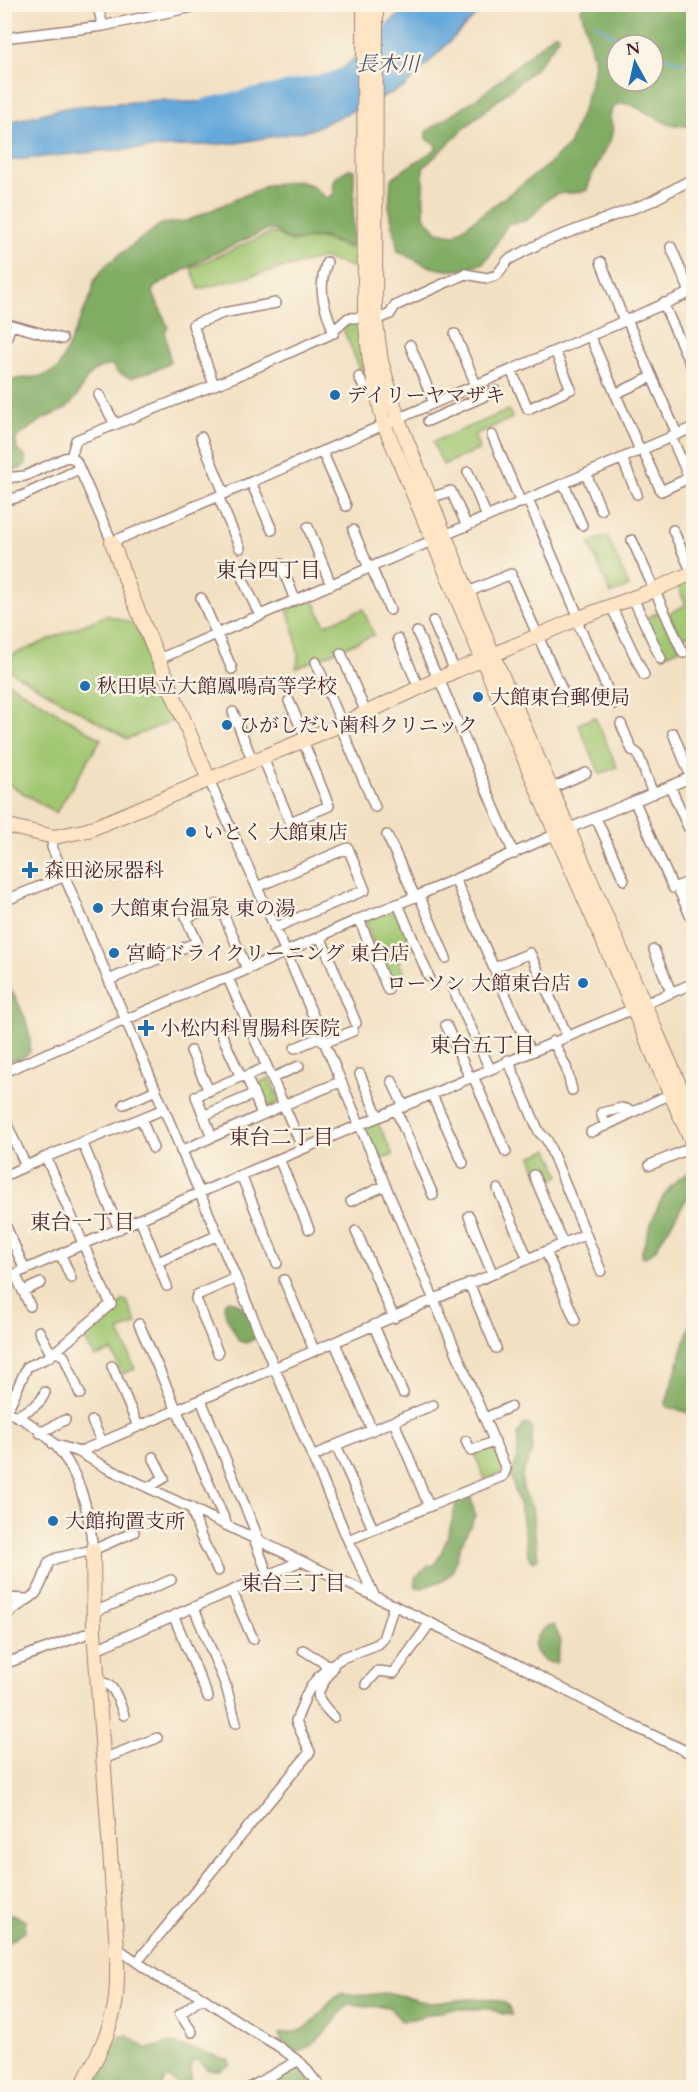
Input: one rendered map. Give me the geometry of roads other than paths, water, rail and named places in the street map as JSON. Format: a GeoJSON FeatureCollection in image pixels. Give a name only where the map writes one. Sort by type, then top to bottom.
{"type":"FeatureCollection","features":[{"type":"Feature","properties":{"kind":"street"},"geometry":{"type":"LineString","coordinates":[[97,4],[103,27]]}},
{"type":"Feature","properties":{"kind":"street"},"geometry":{"type":"LineString","coordinates":[[4,38],[103,27],[207,4]]}},
{"type":"Feature","properties":{"kind":"street"},"geometry":{"type":"LineString","coordinates":[[364,4],[370,177]]}},
{"type":"Feature","properties":{"kind":"street"},"geometry":{"type":"LineString","coordinates":[[376,4],[370,177],[370,362],[376,390],[384,424],[468,592],[488,657],[550,789],[562,832]]}},
{"type":"Feature","properties":{"kind":"street"},"geometry":{"type":"LineString","coordinates":[[71,457],[76,440],[214,385],[334,333],[348,318],[390,314],[395,306],[465,274],[487,278],[497,275],[508,260],[650,202],[693,178]]}},
{"type":"Feature","properties":{"kind":"street"},"geometry":{"type":"LineString","coordinates":[[112,542],[692,291],[671,247]]}},
{"type":"Feature","properties":{"kind":"street"},"geometry":{"type":"LineString","coordinates":[[327,262],[322,274],[321,291],[324,307],[334,333]]}},
{"type":"Feature","properties":{"kind":"street"},"geometry":{"type":"LineString","coordinates":[[590,336],[661,491],[689,478],[652,377],[601,262]]}},
{"type":"Feature","properties":{"kind":"street"},"geometry":{"type":"LineString","coordinates":[[214,385],[193,325],[223,313],[276,303]]}},
{"type":"Feature","properties":{"kind":"street"},"geometry":{"type":"LineString","coordinates":[[663,303],[693,372]]}},
{"type":"Feature","properties":{"kind":"street"},"geometry":{"type":"LineString","coordinates":[[370,317],[398,419],[430,498],[439,538],[562,832],[638,1006],[693,1119]]}},
{"type":"Feature","properties":{"kind":"street"},"geometry":{"type":"LineString","coordinates":[[4,345],[8,324],[62,339]]}},
{"type":"Feature","properties":{"kind":"street"},"geometry":{"type":"LineString","coordinates":[[455,334],[476,385]]}},
{"type":"Feature","properties":{"kind":"street"},"geometry":{"type":"LineString","coordinates":[[410,345],[434,403]]}},
{"type":"Feature","properties":{"kind":"street"},"geometry":{"type":"LineString","coordinates":[[511,370],[528,409],[571,389],[555,351]]}},
{"type":"Feature","properties":{"kind":"street"},"geometry":{"type":"LineString","coordinates":[[359,377],[366,391],[376,390]]}},
{"type":"Feature","properties":{"kind":"street"},"geometry":{"type":"LineString","coordinates":[[615,394],[652,377]]}},
{"type":"Feature","properties":{"kind":"street"},"geometry":{"type":"LineString","coordinates":[[428,421],[496,392]]}},
{"type":"Feature","properties":{"kind":"street"},"geometry":{"type":"LineString","coordinates":[[458,393],[464,405]]}},
{"type":"Feature","properties":{"kind":"street"},"geometry":{"type":"LineString","coordinates":[[99,394],[115,424]]}},
{"type":"Feature","properties":{"kind":"street"},"geometry":{"type":"LineString","coordinates":[[159,659],[693,427]]}},
{"type":"Feature","properties":{"kind":"street"},"geometry":{"type":"LineString","coordinates":[[492,435],[578,619],[614,704]]}},
{"type":"Feature","properties":{"kind":"street"},"geometry":{"type":"LineString","coordinates":[[201,437],[240,548]]}},
{"type":"Feature","properties":{"kind":"street"},"geometry":{"type":"LineString","coordinates":[[322,451],[346,506]]}},
{"type":"Feature","properties":{"kind":"street"},"geometry":{"type":"LineString","coordinates":[[4,478],[25,476],[64,458],[71,457],[76,461],[112,542],[208,780],[286,952],[506,1468],[502,1476],[348,1540]]}},
{"type":"Feature","properties":{"kind":"street"},"geometry":{"type":"LineString","coordinates":[[622,458],[637,494]]}},
{"type":"Feature","properties":{"kind":"street"},"geometry":{"type":"LineString","coordinates":[[4,501],[22,496],[79,469]]}},
{"type":"Feature","properties":{"kind":"street"},"geometry":{"type":"LineString","coordinates":[[468,472],[488,517]]}},
{"type":"Feature","properties":{"kind":"street"},"geometry":{"type":"LineString","coordinates":[[586,474],[602,510]]}},
{"type":"Feature","properties":{"kind":"street"},"geometry":{"type":"LineString","coordinates":[[251,482],[272,530]]}},
{"type":"Feature","properties":{"kind":"street"},"geometry":{"type":"LineString","coordinates":[[564,484],[582,525]]}},
{"type":"Feature","properties":{"kind":"street"},"geometry":{"type":"LineString","coordinates":[[430,498],[451,491],[467,526]]}},
{"type":"Feature","properties":{"kind":"street"},"geometry":{"type":"LineString","coordinates":[[308,528],[331,585]]}},
{"type":"Feature","properties":{"kind":"street"},"geometry":{"type":"LineString","coordinates":[[353,530],[390,610]]}},
{"type":"Feature","properties":{"kind":"street"},"geometry":{"type":"LineString","coordinates":[[4,825],[54,837],[88,831],[341,724],[455,671],[654,590],[693,572],[673,530]]}},
{"type":"Feature","properties":{"kind":"street"},"geometry":{"type":"LineString","coordinates":[[632,540],[683,653]]}},
{"type":"Feature","properties":{"kind":"street"},"geometry":{"type":"LineString","coordinates":[[281,564],[295,600]]}},
{"type":"Feature","properties":{"kind":"street"},"geometry":{"type":"LineString","coordinates":[[238,571],[260,616]]}},
{"type":"Feature","properties":{"kind":"street"},"geometry":{"type":"LineString","coordinates":[[468,592],[512,577],[567,701]]}},
{"type":"Feature","properties":{"kind":"street"},"geometry":{"type":"LineString","coordinates":[[201,598],[232,669]]}},
{"type":"Feature","properties":{"kind":"street"},"geometry":{"type":"LineString","coordinates":[[633,598],[661,659]]}},
{"type":"Feature","properties":{"kind":"street"},"geometry":{"type":"LineString","coordinates":[[611,606],[644,675]]}},
{"type":"Feature","properties":{"kind":"street"},"geometry":{"type":"LineString","coordinates":[[433,621],[455,671]]}},
{"type":"Feature","properties":{"kind":"street"},"geometry":{"type":"LineString","coordinates":[[417,632],[514,854]]}},
{"type":"Feature","properties":{"kind":"street"},"geometry":{"type":"LineString","coordinates":[[398,639],[419,688]]}},
{"type":"Feature","properties":{"kind":"street"},"geometry":{"type":"LineString","coordinates":[[341,653],[366,713]]}},
{"type":"Feature","properties":{"kind":"street"},"geometry":{"type":"LineString","coordinates":[[316,662],[375,807]]}},
{"type":"Feature","properties":{"kind":"street"},"geometry":{"type":"LineString","coordinates":[[233,712],[290,822],[329,806],[289,701]]}},
{"type":"Feature","properties":{"kind":"street"},"geometry":{"type":"LineString","coordinates":[[621,724],[632,750],[638,754],[653,794]]}},
{"type":"Feature","properties":{"kind":"street"},"geometry":{"type":"LineString","coordinates":[[4,1072],[211,983],[228,978],[359,919],[692,777],[673,733]]}},
{"type":"Feature","properties":{"kind":"street"},"geometry":{"type":"LineString","coordinates":[[550,789],[586,773]]}},
{"type":"Feature","properties":{"kind":"street"},"geometry":{"type":"LineString","coordinates":[[670,786],[688,827]]}},
{"type":"Feature","properties":{"kind":"street"},"geometry":{"type":"LineString","coordinates":[[635,802],[673,888],[693,880]]}},
{"type":"Feature","properties":{"kind":"street"},"geometry":{"type":"LineString","coordinates":[[596,818],[624,880]]}},
{"type":"Feature","properties":{"kind":"street"},"geometry":{"type":"LineString","coordinates":[[387,835],[446,958]]}},
{"type":"Feature","properties":{"kind":"street"},"geometry":{"type":"LineString","coordinates":[[54,837],[52,847],[348,1540],[374,1595]]}},
{"type":"Feature","properties":{"kind":"street"},"geometry":{"type":"LineString","coordinates":[[257,887],[348,848],[365,890],[274,928]]}},
{"type":"Feature","properties":{"kind":"street"},"geometry":{"type":"LineString","coordinates":[[4,901],[65,876]]}},
{"type":"Feature","properties":{"kind":"street"},"geometry":{"type":"LineString","coordinates":[[455,879],[530,1051]]}},
{"type":"Feature","properties":{"kind":"street"},"geometry":{"type":"LineString","coordinates":[[677,886],[693,924]]}},
{"type":"Feature","properties":{"kind":"street"},"geometry":{"type":"LineString","coordinates":[[109,980],[197,942],[186,918],[219,904],[248,969]]}},
{"type":"Feature","properties":{"kind":"street"},"geometry":{"type":"LineString","coordinates":[[398,904],[429,977]]}},
{"type":"Feature","properties":{"kind":"street"},"geometry":{"type":"LineString","coordinates":[[359,919],[388,990]]}},
{"type":"Feature","properties":{"kind":"street"},"geometry":{"type":"LineString","coordinates":[[295,1048],[323,1040],[354,1027],[320,936]]}},
{"type":"Feature","properties":{"kind":"street"},"geometry":{"type":"LineString","coordinates":[[654,950],[671,992]]}},
{"type":"Feature","properties":{"kind":"street"},"geometry":{"type":"LineString","coordinates":[[494,968],[530,953],[567,1035]]}},
{"type":"Feature","properties":{"kind":"street"},"geometry":{"type":"LineString","coordinates":[[228,978],[303,1149]]}},
{"type":"Feature","properties":{"kind":"street"},"geometry":{"type":"LineString","coordinates":[[4,1279],[358,1124],[400,1109],[567,1035],[693,985]]}},
{"type":"Feature","properties":{"kind":"street"},"geometry":{"type":"LineString","coordinates":[[452,987],[490,1069]]}},
{"type":"Feature","properties":{"kind":"street"},"geometry":{"type":"LineString","coordinates":[[446,1025],[506,1152]]}},
{"type":"Feature","properties":{"kind":"street"},"geometry":{"type":"LineString","coordinates":[[221,1033],[242,1077],[247,1078],[262,1114]]}},
{"type":"Feature","properties":{"kind":"street"},"geometry":{"type":"LineString","coordinates":[[553,1041],[566,1067],[572,1090]]}},
{"type":"Feature","properties":{"kind":"street"},"geometry":{"type":"LineString","coordinates":[[191,1051],[209,1090]]}},
{"type":"Feature","properties":{"kind":"street"},"geometry":{"type":"LineString","coordinates":[[508,1060],[539,1132],[547,1140],[601,1271]]}},
{"type":"Feature","properties":{"kind":"street"},"geometry":{"type":"LineString","coordinates":[[272,1078],[299,1066]]}},
{"type":"Feature","properties":{"kind":"street"},"geometry":{"type":"LineString","coordinates":[[212,1137],[196,1096],[267,1067]]}},
{"type":"Feature","properties":{"kind":"street"},"geometry":{"type":"LineString","coordinates":[[360,1074],[378,1117]]}},
{"type":"Feature","properties":{"kind":"street"},"geometry":{"type":"LineString","coordinates":[[392,1081],[400,1109],[433,1195]]}},
{"type":"Feature","properties":{"kind":"street"},"geometry":{"type":"LineString","coordinates":[[181,1151],[340,1082]]}},
{"type":"Feature","properties":{"kind":"street"},"geometry":{"type":"LineString","coordinates":[[124,1104],[156,1090]]}},
{"type":"Feature","properties":{"kind":"street"},"geometry":{"type":"LineString","coordinates":[[591,1132],[624,1118],[633,1111],[682,1093]]}},
{"type":"Feature","properties":{"kind":"street"},"geometry":{"type":"LineString","coordinates":[[650,1165],[693,1147],[682,1093]]}},
{"type":"Feature","properties":{"kind":"street"},"geometry":{"type":"LineString","coordinates":[[203,1116],[254,1094]]}},
{"type":"Feature","properties":{"kind":"street"},"geometry":{"type":"LineString","coordinates":[[432,1095],[463,1163]]}},
{"type":"Feature","properties":{"kind":"street"},"geometry":{"type":"LineString","coordinates":[[606,1126],[601,1113],[622,1108],[633,1111]]}},
{"type":"Feature","properties":{"kind":"street"},"geometry":{"type":"LineString","coordinates":[[5,1174],[164,1109]]}},
{"type":"Feature","properties":{"kind":"street"},"geometry":{"type":"LineString","coordinates":[[141,1118],[153,1148]]}},
{"type":"Feature","properties":{"kind":"street"},"geometry":{"type":"LineString","coordinates":[[7,1125],[26,1166]]}},
{"type":"Feature","properties":{"kind":"street"},"geometry":{"type":"LineString","coordinates":[[82,1142],[119,1229]]}},
{"type":"Feature","properties":{"kind":"street"},"geometry":{"type":"LineString","coordinates":[[46,1157],[99,1283],[111,1304],[52,1353],[49,1358],[27,1367],[6,1410],[31,1424],[53,1444],[72,1467],[83,1495],[93,1550],[94,1630],[117,1948],[117,1986],[111,2022],[99,2054],[81,2088]]}},
{"type":"Feature","properties":{"kind":"street"},"geometry":{"type":"LineString","coordinates":[[279,1159],[309,1229]]}},
{"type":"Feature","properties":{"kind":"street"},"geometry":{"type":"LineString","coordinates":[[241,1175],[277,1263]]}},
{"type":"Feature","properties":{"kind":"street"},"geometry":{"type":"LineString","coordinates":[[534,1175],[563,1244]]}},
{"type":"Feature","properties":{"kind":"street"},"geometry":{"type":"LineString","coordinates":[[351,1201],[384,1186]]}},
{"type":"Feature","properties":{"kind":"street"},"geometry":{"type":"LineString","coordinates":[[498,1189],[528,1259]]}},
{"type":"Feature","properties":{"kind":"street"},"geometry":{"type":"LineString","coordinates":[[469,1216],[492,1274]]}},
{"type":"Feature","properties":{"kind":"street"},"geometry":{"type":"LineString","coordinates":[[140,1219],[166,1286]]}},
{"type":"Feature","properties":{"kind":"street"},"geometry":{"type":"LineString","coordinates":[[4,1222],[25,1270]]}},
{"type":"Feature","properties":{"kind":"street"},"geometry":{"type":"LineString","coordinates":[[356,1231],[394,1318]]}},
{"type":"Feature","properties":{"kind":"street"},"geometry":{"type":"LineString","coordinates":[[79,1452],[586,1234]]}},
{"type":"Feature","properties":{"kind":"street"},"geometry":{"type":"LineString","coordinates":[[158,1262],[218,1235]]}},
{"type":"Feature","properties":{"kind":"street"},"geometry":{"type":"LineString","coordinates":[[546,1251],[575,1320]]}},
{"type":"Feature","properties":{"kind":"street"},"geometry":{"type":"LineString","coordinates":[[62,1255],[71,1278]]}},
{"type":"Feature","properties":{"kind":"street"},"geometry":{"type":"LineString","coordinates":[[15,1274],[30,1306]]}},
{"type":"Feature","properties":{"kind":"street"},"geometry":{"type":"LineString","coordinates":[[218,1353],[196,1299],[197,1296],[236,1278]]}},
{"type":"Feature","properties":{"kind":"street"},"geometry":{"type":"LineString","coordinates":[[284,1280],[314,1350]]}},
{"type":"Feature","properties":{"kind":"street"},"geometry":{"type":"LineString","coordinates":[[23,1291],[41,1283]]}},
{"type":"Feature","properties":{"kind":"street"},"geometry":{"type":"LineString","coordinates":[[469,1283],[496,1348]]}},
{"type":"Feature","properties":{"kind":"street"},"geometry":{"type":"LineString","coordinates":[[139,1324],[226,1525]]}},
{"type":"Feature","properties":{"kind":"street"},"geometry":{"type":"LineString","coordinates":[[374,1326],[403,1393]]}},
{"type":"Feature","properties":{"kind":"street"},"geometry":{"type":"LineString","coordinates":[[39,1330],[52,1353],[64,1356],[80,1394]]}},
{"type":"Feature","properties":{"kind":"street"},"geometry":{"type":"LineString","coordinates":[[335,1343],[372,1430]]}},
{"type":"Feature","properties":{"kind":"street"},"geometry":{"type":"LineString","coordinates":[[112,1366],[138,1426]]}},
{"type":"Feature","properties":{"kind":"street"},"geometry":{"type":"LineString","coordinates":[[16,1416],[38,1404],[45,1392]]}},
{"type":"Feature","properties":{"kind":"street"},"geometry":{"type":"LineString","coordinates":[[201,1400],[256,1538],[268,1575]]}},
{"type":"Feature","properties":{"kind":"street"},"geometry":{"type":"LineString","coordinates":[[313,1457],[336,1445],[433,1405]]}},
{"type":"Feature","properties":{"kind":"street"},"geometry":{"type":"LineString","coordinates":[[485,1418],[510,1407]]}},
{"type":"Feature","properties":{"kind":"street"},"geometry":{"type":"LineString","coordinates":[[40,1432],[65,1420]]}},
{"type":"Feature","properties":{"kind":"street"},"geometry":{"type":"LineString","coordinates":[[92,1421],[102,1442]]}},
{"type":"Feature","properties":{"kind":"street"},"geometry":{"type":"LineString","coordinates":[[394,1422],[429,1506]]}},
{"type":"Feature","properties":{"kind":"street"},"geometry":{"type":"LineString","coordinates":[[466,1441],[471,1451],[495,1441]]}},
{"type":"Feature","properties":{"kind":"street"},"geometry":{"type":"LineString","coordinates":[[53,1444],[79,1452],[516,1664],[693,1755]]}},
{"type":"Feature","properties":{"kind":"street"},"geometry":{"type":"LineString","coordinates":[[336,1445],[373,1529]]}},
{"type":"Feature","properties":{"kind":"street"},"geometry":{"type":"LineString","coordinates":[[149,1487],[164,1478],[153,1457]]}},
{"type":"Feature","properties":{"kind":"street"},"geometry":{"type":"LineString","coordinates":[[191,1507],[201,1537],[218,1571]]}},
{"type":"Feature","properties":{"kind":"street"},"geometry":{"type":"LineString","coordinates":[[4,1619],[10,1611],[33,1596],[39,1588],[49,1562],[93,1550],[134,1532]]}},
{"type":"Feature","properties":{"kind":"street"},"geometry":{"type":"LineString","coordinates":[[96,1649],[301,1561]]}},
{"type":"Feature","properties":{"kind":"street"},"geometry":{"type":"LineString","coordinates":[[94,1612],[171,1580]]}},
{"type":"Feature","properties":{"kind":"street"},"geometry":{"type":"LineString","coordinates":[[232,1591],[253,1639]]}},
{"type":"Feature","properties":{"kind":"street"},"geometry":{"type":"LineString","coordinates":[[4,1598],[27,1599]]}},
{"type":"Feature","properties":{"kind":"street"},"geometry":{"type":"LineString","coordinates":[[137,1962],[310,1752],[297,1721],[306,1695],[315,1681],[337,1661],[378,1644],[383,1639],[394,1605]]}},
{"type":"Feature","properties":{"kind":"street"},"geometry":{"type":"LineString","coordinates":[[194,1608],[226,1686],[236,1723]]}},
{"type":"Feature","properties":{"kind":"street"},"geometry":{"type":"LineString","coordinates":[[174,1617],[208,1697]]}},
{"type":"Feature","properties":{"kind":"street"},"geometry":{"type":"LineString","coordinates":[[366,1684],[378,1671],[394,1673],[430,1623]]}},
{"type":"Feature","properties":{"kind":"street"},"geometry":{"type":"LineString","coordinates":[[4,1664],[94,1630]]}},
{"type":"Feature","properties":{"kind":"street"},"geometry":{"type":"LineString","coordinates":[[303,1650],[328,1667]]}},
{"type":"Feature","properties":{"kind":"street"},"geometry":{"type":"LineString","coordinates":[[334,1717],[317,1696],[337,1661]]}},
{"type":"Feature","properties":{"kind":"street"},"geometry":{"type":"LineString","coordinates":[[98,1682],[105,1682],[112,1686],[124,1715]]}},
{"type":"Feature","properties":{"kind":"street"},"geometry":{"type":"LineString","coordinates":[[103,1759],[158,1738]]}},
{"type":"Feature","properties":{"kind":"street"},"geometry":{"type":"LineString","coordinates":[[117,1948],[164,1981],[194,1992],[250,2030],[279,2046],[297,2061],[321,2088]]}},
{"type":"Feature","properties":{"kind":"street"},"geometry":{"type":"LineString","coordinates":[[192,2032],[180,2014],[202,1998]]}},
{"type":"Feature","properties":{"kind":"street"},"geometry":{"type":"LineString","coordinates":[[249,2088],[297,2061]]}},
{"type":"Feature","properties":{"kind":"water","name":"長木川"},"geometry":{"type":"Polygon","coordinates":[[[413,5],[486,5],[404,87],[310,130],[236,143],[102,151],[5,161],[5,123],[69,107],[161,100],[250,101],[318,89],[350,62],[389,23],[413,5]]]}},
{"type":"Feature","properties":{"kind":"waterway"},"geometry":{"type":"LineString","coordinates":[[595,24],[610,33]]}},
{"type":"Feature","properties":{"kind":"waterway"},"geometry":{"type":"LineString","coordinates":[[665,57],[689,65],[694,62]]}},
{"type":"Feature","properties":{"kind":"waterway","name":"長木川"},"geometry":{"type":"LineString","coordinates":[[207,105],[343,75]]}},
{"type":"Feature","properties":{"kind":"place","name":"デイリーヤマザキ"},"geometry":{"type":"Point","coordinates":[335,395]}},
{"type":"Feature","properties":{"kind":"place","name":"秋田県立大館鳳鳴高等学校"},"geometry":{"type":"Point","coordinates":[85,686]}},
{"type":"Feature","properties":{"kind":"place","name":"大館東台郵便局"},"geometry":{"type":"Point","coordinates":[478,697]}},
{"type":"Feature","properties":{"kind":"place","name":"ひがしだい歯科クリニック"},"geometry":{"type":"Point","coordinates":[227,725]}},
{"type":"Feature","properties":{"kind":"place","name":"いとく 大館東店"},"geometry":{"type":"Point","coordinates":[191,832]}},
{"type":"Feature","properties":{"kind":"place","name":"森田泌尿器科"},"geometry":{"type":"Point","coordinates":[30,870]}},
{"type":"Feature","properties":{"kind":"place","name":"大館東台温泉 東の湯"},"geometry":{"type":"Point","coordinates":[98,908]}},
{"type":"Feature","properties":{"kind":"place","name":"宮崎ドライクリーニング 東台店"},"geometry":{"type":"Point","coordinates":[114,953]}},
{"type":"Feature","properties":{"kind":"place","name":"ローソン 大館東台店"},"geometry":{"type":"Point","coordinates":[583,983]}},
{"type":"Feature","properties":{"kind":"place","name":"小松内科胃腸科医院"},"geometry":{"type":"Point","coordinates":[146,1028]}},
{"type":"Feature","properties":{"kind":"place","name":"大館拘置支所"},"geometry":{"type":"Point","coordinates":[53,1521]}},
{"type":"Feature","properties":{"kind":"district","name":"東台四丁目"},"geometry":{"type":"Point","coordinates":[268,570]}},
{"type":"Feature","properties":{"kind":"district","name":"東台五丁目"},"geometry":{"type":"Point","coordinates":[482,1045]}},
{"type":"Feature","properties":{"kind":"district","name":"東台二丁目"},"geometry":{"type":"Point","coordinates":[281,1137]}},
{"type":"Feature","properties":{"kind":"district","name":"東台一丁目"},"geometry":{"type":"Point","coordinates":[82,1222]}},
{"type":"Feature","properties":{"kind":"district","name":"東台三丁目"},"geometry":{"type":"Point","coordinates":[293,1583]}}]}
